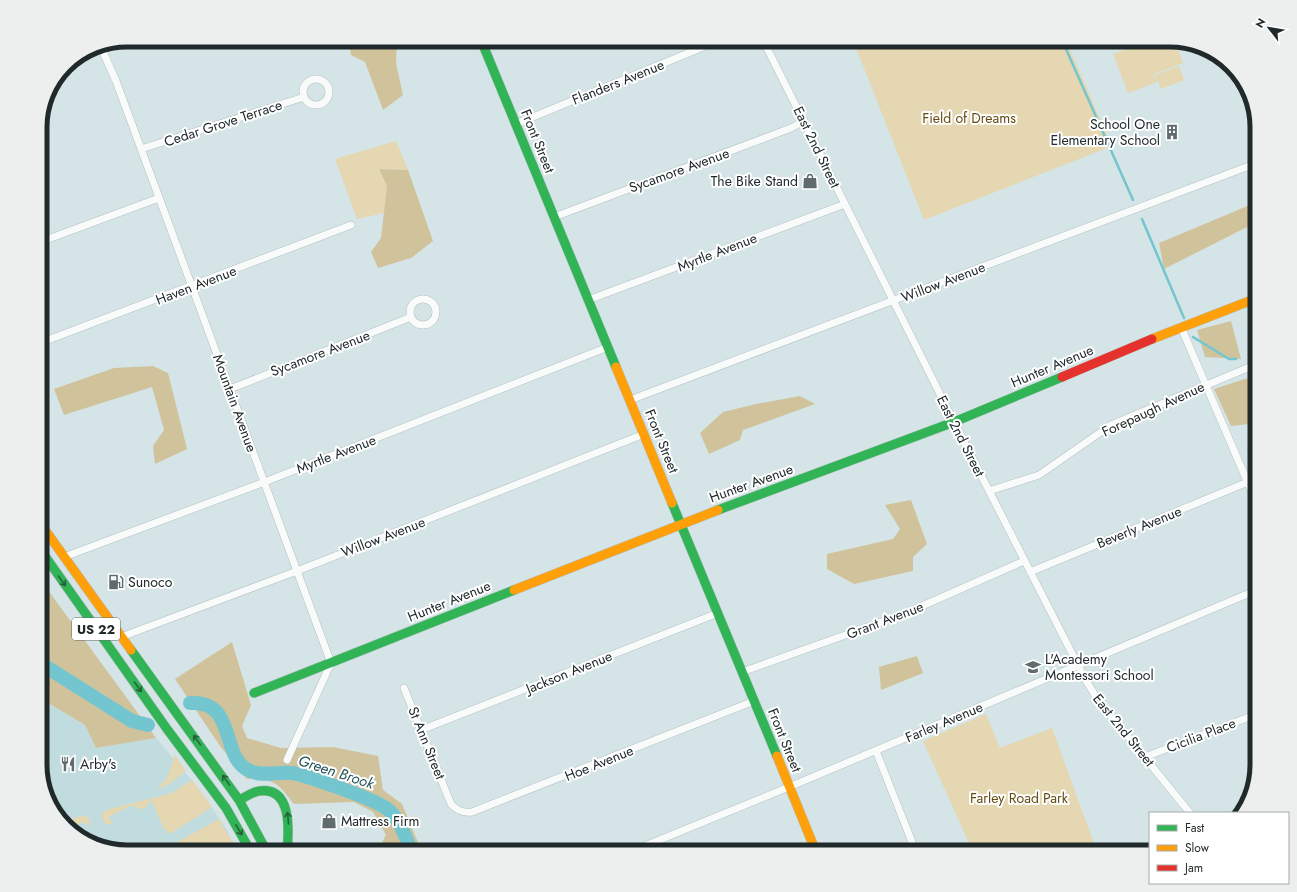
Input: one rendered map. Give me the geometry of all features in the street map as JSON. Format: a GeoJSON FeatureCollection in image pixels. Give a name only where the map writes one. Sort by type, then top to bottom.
{"type":"FeatureCollection","features":[{"type":"Feature","properties":{"kind":"main road","name":"Front Street"},"geometry":{"type":"LineString","coordinates":[[484,47],[813,845]]}},
{"type":"Feature","properties":{"kind":"main road","name":"Hunter Avenue"},"geometry":{"type":"LineString","coordinates":[[254,693],[681,524],[954,422],[1181,327],[1250,301]]}},
{"type":"Feature","properties":{"kind":"main road","name":"US 22"},"geometry":{"type":"LineString","coordinates":[[47,533],[239,800],[264,845]]}},
{"type":"Feature","properties":{"kind":"main road","name":"US 22"},"geometry":{"type":"LineString","coordinates":[[47,559],[152,708],[226,808],[247,845]]}},
{"type":"Feature","properties":{"kind":"main road"},"geometry":{"type":"LineString","coordinates":[[239,800],[261,791],[268,791],[277,795],[284,805],[288,818],[287,845]]}},
{"type":"Feature","properties":{"kind":"street","name":"Flanders Avenue"},"geometry":{"type":"LineString","coordinates":[[516,124],[703,47]]}},
{"type":"Feature","properties":{"kind":"street","name":"East 2nd Street"},"geometry":{"type":"LineString","coordinates":[[767,47],[989,492],[1078,666],[1098,700],[1189,812]]}},
{"type":"Feature","properties":{"kind":"street","name":"Mountain Avenue"},"geometry":{"type":"LineString","coordinates":[[103,51],[113,73],[331,663]]}},
{"type":"Feature","properties":{"kind":"street","name":"Cedar Grove Terrace"},"geometry":{"type":"LineString","coordinates":[[141,149],[304,97]]}},
{"type":"Feature","properties":{"kind":"street","name":"Sycamore Avenue"},"geometry":{"type":"LineString","coordinates":[[554,217],[791,128],[804,121]]}},
{"type":"Feature","properties":{"kind":"street","name":"Willow Avenue"},"geometry":{"type":"LineString","coordinates":[[630,400],[1250,166]]}},
{"type":"Feature","properties":{"kind":"street"},"geometry":{"type":"LineString","coordinates":[[47,239],[159,198]]}},
{"type":"Feature","properties":{"kind":"street","name":"Myrtle Avenue"},"geometry":{"type":"LineString","coordinates":[[588,300],[845,204]]}},
{"type":"Feature","properties":{"kind":"street","name":"Haven Avenue"},"geometry":{"type":"LineString","coordinates":[[47,339],[192,287],[351,225]]}},
{"type":"Feature","properties":{"kind":"street","name":"Sycamore Avenue"},"geometry":{"type":"LineString","coordinates":[[230,388],[411,317]]}},
{"type":"Feature","properties":{"kind":"street"},"geometry":{"type":"LineString","coordinates":[[1181,327],[1250,487]]}},
{"type":"Feature","properties":{"kind":"street","name":"Myrtle Avenue"},"geometry":{"type":"LineString","coordinates":[[64,557],[264,482],[608,347]]}},
{"type":"Feature","properties":{"kind":"street","name":"Forepaugh Avenue"},"geometry":{"type":"LineString","coordinates":[[989,492],[1039,475],[1111,425],[1250,367]]}},
{"type":"Feature","properties":{"kind":"street","name":"Willow Avenue"},"geometry":{"type":"LineString","coordinates":[[121,637],[297,571],[644,434]]}},
{"type":"Feature","properties":{"kind":"street","name":"Beverly Avenue"},"geometry":{"type":"LineString","coordinates":[[1030,572],[1248,482]]}},
{"type":"Feature","properties":{"kind":"street","name":"Grant Avenue"},"geometry":{"type":"LineString","coordinates":[[742,672],[904,614],[1024,561]]}},
{"type":"Feature","properties":{"kind":"street","name":"Farley Avenue"},"geometry":{"type":"LineString","coordinates":[[647,845],[790,787],[1250,593]]}},
{"type":"Feature","properties":{"kind":"street","name":"Jackson Avenue"},"geometry":{"type":"LineString","coordinates":[[421,730],[718,613]]}},
{"type":"Feature","properties":{"kind":"street"},"geometry":{"type":"LineString","coordinates":[[287,760],[331,663]]}},
{"type":"Feature","properties":{"kind":"street","name":"St Ann Street"},"geometry":{"type":"LineString","coordinates":[[404,688],[449,798]]}},
{"type":"Feature","properties":{"kind":"street","name":"Hoe Avenue"},"geometry":{"type":"LineString","coordinates":[[449,798],[455,809],[466,813],[472,812],[754,702]]}},
{"type":"Feature","properties":{"kind":"street","name":"Cicilia Place"},"geometry":{"type":"LineString","coordinates":[[1145,757],[1250,717]]}},
{"type":"Feature","properties":{"kind":"street"},"geometry":{"type":"LineString","coordinates":[[876,751],[913,845]]}},
{"type":"Feature","properties":{"kind":"shaded area"},"geometry":{"type":"Polygon","coordinates":[[[349,47],[359,47],[360,49],[367,47],[397,47],[396,63],[403,95],[383,110],[365,62],[351,55],[349,47]]]}},
{"type":"Feature","properties":{"kind":"shaded area"},"geometry":{"type":"Polygon","coordinates":[[[379,169],[408,170],[433,241],[411,258],[378,268],[371,252],[381,238],[387,186],[379,169]]]}},
{"type":"Feature","properties":{"kind":"shaded area"},"geometry":{"type":"Polygon","coordinates":[[[1250,205],[1250,226],[1164,269],[1159,243],[1250,205]]]}},
{"type":"Feature","properties":{"kind":"shaded area"},"geometry":{"type":"Polygon","coordinates":[[[1231,321],[1241,359],[1205,357],[1197,330],[1231,321]]]}},
{"type":"Feature","properties":{"kind":"shaded area"},"geometry":{"type":"Polygon","coordinates":[[[153,366],[168,373],[187,449],[155,464],[153,446],[164,430],[152,387],[64,415],[54,389],[114,368],[153,366]]]}},
{"type":"Feature","properties":{"kind":"shaded area"},"geometry":{"type":"Polygon","coordinates":[[[1250,377],[1250,424],[1231,426],[1214,389],[1250,377]]]}},
{"type":"Feature","properties":{"kind":"shaded area"},"geometry":{"type":"Polygon","coordinates":[[[800,396],[815,404],[743,430],[740,440],[709,454],[700,433],[723,412],[800,396]]]}},
{"type":"Feature","properties":{"kind":"shaded area"},"geometry":{"type":"Polygon","coordinates":[[[911,500],[927,544],[913,557],[913,571],[854,584],[827,569],[827,554],[893,539],[900,529],[885,505],[911,500]]]}},
{"type":"Feature","properties":{"kind":"shaded area"},"geometry":{"type":"Polygon","coordinates":[[[47,588],[156,738],[96,748],[85,725],[47,702],[47,588]]]}},
{"type":"Feature","properties":{"kind":"shaded area"},"geometry":{"type":"Polygon","coordinates":[[[232,642],[251,705],[242,726],[247,738],[281,748],[333,747],[378,756],[383,790],[402,804],[419,845],[381,845],[386,835],[373,812],[354,802],[294,804],[284,791],[275,783],[256,779],[247,779],[220,746],[175,679],[232,642]]]}},
{"type":"Feature","properties":{"kind":"shaded area"},"geometry":{"type":"Polygon","coordinates":[[[917,656],[923,673],[881,690],[879,667],[917,656]]]}},
{"type":"Feature","properties":{"kind":"shaded area"},"geometry":{"type":"Polygon","coordinates":[[[47,702],[85,725],[96,748],[156,738],[198,788],[225,827],[234,845],[127,845],[106,842],[82,832],[63,814],[53,796],[50,786],[47,770],[47,702]]]}},
{"type":"Feature","properties":{"kind":"green space","name":"Field of Dreams"},"geometry":{"type":"Polygon","coordinates":[[[856,47],[1069,47],[1112,146],[924,220],[856,47]]]}},
{"type":"Feature","properties":{"kind":"green space"},"geometry":{"type":"Polygon","coordinates":[[[1130,47],[1177,48],[1183,63],[1154,74],[1157,82],[1128,93],[1113,54],[1130,47]]]}},
{"type":"Feature","properties":{"kind":"green space"},"geometry":{"type":"Polygon","coordinates":[[[1179,66],[1184,80],[1161,89],[1155,75],[1179,66]]]}},
{"type":"Feature","properties":{"kind":"green space"},"geometry":{"type":"Polygon","coordinates":[[[396,141],[408,170],[379,169],[387,186],[384,213],[357,219],[335,159],[396,141]]]}},
{"type":"Feature","properties":{"kind":"green space","name":"Farley Road Park"},"geometry":{"type":"Polygon","coordinates":[[[986,714],[1000,748],[1052,728],[1094,845],[970,845],[923,741],[986,714]]]}},
{"type":"Feature","properties":{"kind":"green space"},"geometry":{"type":"Polygon","coordinates":[[[175,755],[186,771],[169,784],[157,790],[168,776],[175,755]]]}},
{"type":"Feature","properties":{"kind":"green space"},"geometry":{"type":"Polygon","coordinates":[[[192,780],[212,807],[170,834],[164,829],[152,802],[150,801],[145,808],[139,809],[132,805],[110,816],[108,818],[113,822],[109,825],[105,824],[101,815],[106,810],[172,793],[192,780]]]}},
{"type":"Feature","properties":{"kind":"green space"},"geometry":{"type":"Polygon","coordinates":[[[85,815],[89,819],[91,826],[83,822],[75,826],[68,820],[85,815]]]}},
{"type":"Feature","properties":{"kind":"green space"},"geometry":{"type":"Polygon","coordinates":[[[219,819],[235,845],[172,845],[219,819]]]}},
{"type":"Feature","properties":{"kind":"waterway"},"geometry":{"type":"LineString","coordinates":[[1065,47],[1133,200]]}},
{"type":"Feature","properties":{"kind":"waterway"},"geometry":{"type":"LineString","coordinates":[[1142,219],[1184,318]]}},
{"type":"Feature","properties":{"kind":"waterway"},"geometry":{"type":"LineString","coordinates":[[1193,337],[1229,359],[1236,359]]}},
{"type":"Feature","properties":{"kind":"waterway","name":"Green Brook"},"geometry":{"type":"LineString","coordinates":[[47,667],[132,721],[148,725]]}},
{"type":"Feature","properties":{"kind":"waterway","name":"Green Brook"},"geometry":{"type":"LineString","coordinates":[[190,703],[205,705],[215,711],[222,720],[234,754],[240,764],[250,771],[260,774],[292,773],[312,778],[379,804],[391,812],[395,817],[402,828],[409,845]]}},
{"type":"Feature","properties":{"kind":"traffic: fast"},"geometry":{"type":"LineString","coordinates":[[484,47],[616,367]]}},
{"type":"Feature","properties":{"kind":"traffic: fast"},"geometry":{"type":"LineString","coordinates":[[718,510],[954,422],[1062,377]]}},
{"type":"Feature","properties":{"kind":"traffic: fast"},"geometry":{"type":"LineString","coordinates":[[672,503],[777,756]]}},
{"type":"Feature","properties":{"kind":"traffic: fast"},"geometry":{"type":"LineString","coordinates":[[47,559],[167,729],[226,808],[247,845]]}},
{"type":"Feature","properties":{"kind":"traffic: fast"},"geometry":{"type":"LineString","coordinates":[[254,693],[514,590]]}},
{"type":"Feature","properties":{"kind":"traffic: fast"},"geometry":{"type":"LineString","coordinates":[[131,650],[239,800],[263,845]]}},
{"type":"Feature","properties":{"kind":"traffic: fast"},"geometry":{"type":"LineString","coordinates":[[239,800],[251,793],[259,791],[270,791],[278,795],[283,802],[286,811],[288,822],[287,845]]}},
{"type":"Feature","properties":{"kind":"traffic: slow"},"geometry":{"type":"LineString","coordinates":[[1152,339],[1250,301]]}},
{"type":"Feature","properties":{"kind":"traffic: slow"},"geometry":{"type":"LineString","coordinates":[[616,367],[672,503]]}},
{"type":"Feature","properties":{"kind":"traffic: slow"},"geometry":{"type":"LineString","coordinates":[[514,590],[718,510]]}},
{"type":"Feature","properties":{"kind":"traffic: slow"},"geometry":{"type":"LineString","coordinates":[[47,533],[131,650]]}},
{"type":"Feature","properties":{"kind":"traffic: slow"},"geometry":{"type":"LineString","coordinates":[[777,756],[813,845]]}},
{"type":"Feature","properties":{"kind":"traffic: jam"},"geometry":{"type":"LineString","coordinates":[[1062,377],[1152,339]]}},
{"type":"Feature","properties":{"kind":"place","name":"School One Elementary School"},"geometry":{"type":"Point","coordinates":[1172,132]}},
{"type":"Feature","properties":{"kind":"place","name":"The Bike Stand"},"geometry":{"type":"Point","coordinates":[810,181]}},
{"type":"Feature","properties":{"kind":"place","name":"Sunoco"},"geometry":{"type":"Point","coordinates":[116,582]}},
{"type":"Feature","properties":{"kind":"place","name":"L'Academy Montessori School"},"geometry":{"type":"Point","coordinates":[1033,667]}},
{"type":"Feature","properties":{"kind":"place","name":"Arby's"},"geometry":{"type":"Point","coordinates":[68,764]}},
{"type":"Feature","properties":{"kind":"place","name":"Mattress Firm"},"geometry":{"type":"Point","coordinates":[329,821]}}]}
